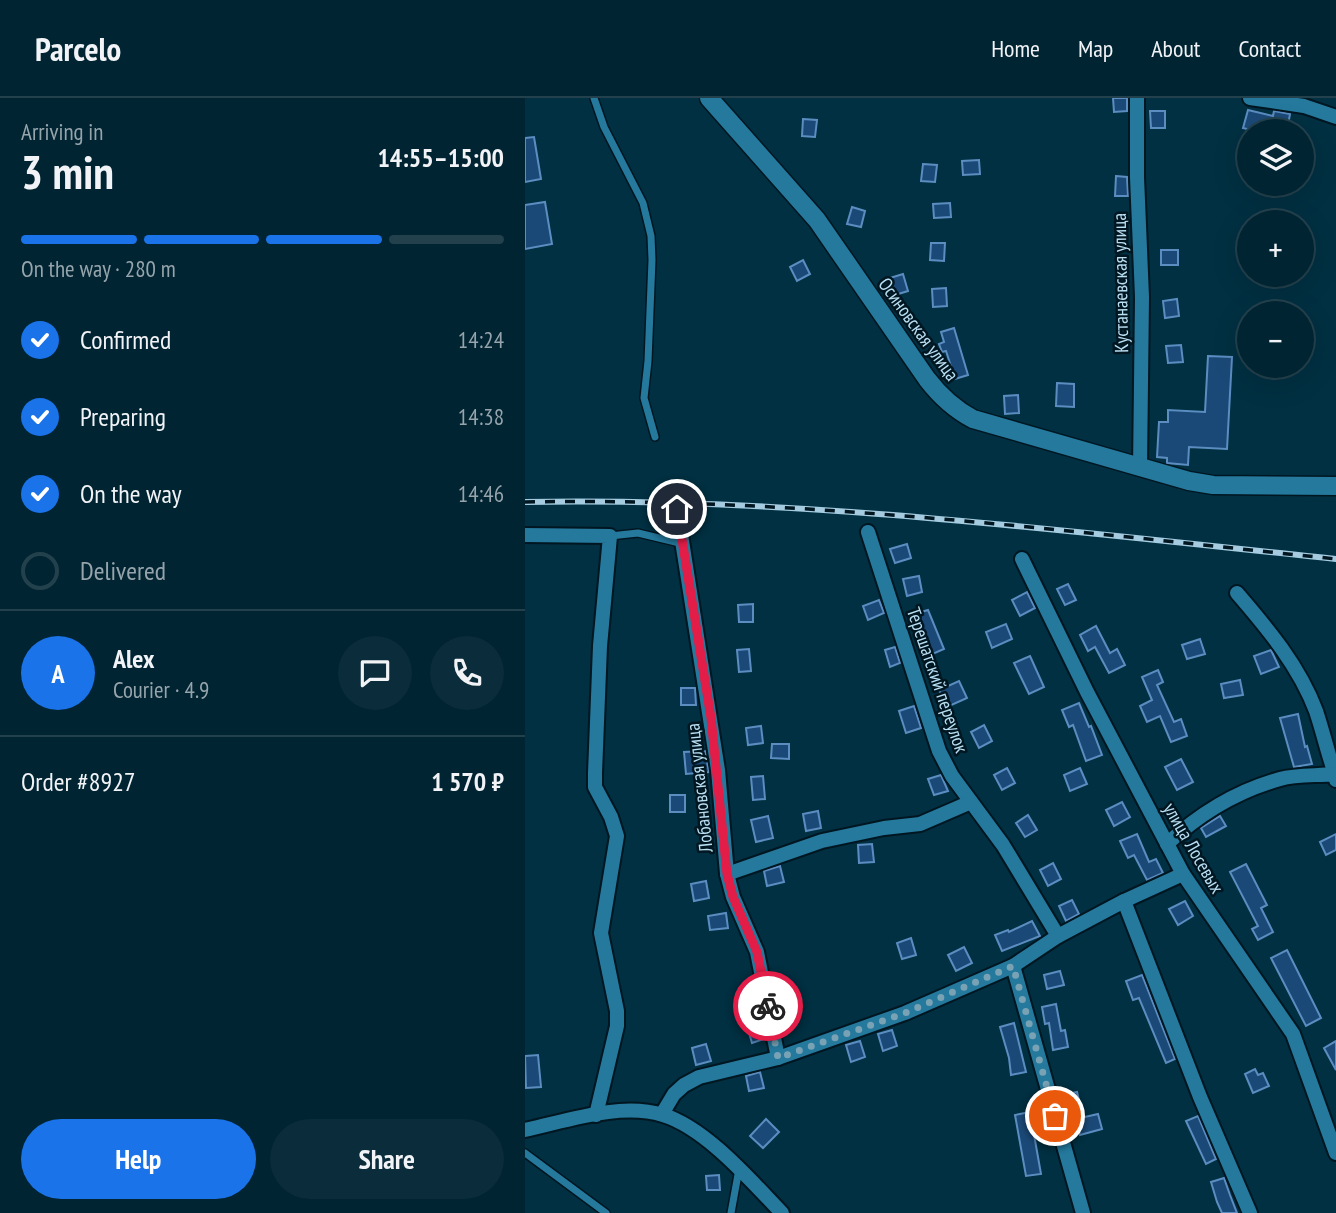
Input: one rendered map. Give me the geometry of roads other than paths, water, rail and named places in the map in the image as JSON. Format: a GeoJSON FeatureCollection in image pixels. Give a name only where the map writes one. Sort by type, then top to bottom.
{"type":"FeatureCollection","features":[{"type":"Feature","properties":{"kind":"main road","name":"Осиновская улица"},"geometry":{"type":"LineString","coordinates":[[709,98],[817,220],[927,379],[941,397],[958,411],[973,419],[1180,479],[1213,485],[1336,486]]}},
{"type":"Feature","properties":{"kind":"street","name":"Кустанаевская улица"},"geometry":{"type":"LineString","coordinates":[[1137,98],[1142,297],[1140,468]]}},
{"type":"Feature","properties":{"kind":"street"},"geometry":{"type":"LineString","coordinates":[[1250,98],[1304,102],[1336,117]]}},
{"type":"Feature","properties":{"kind":"street","name":"Лобановская улица"},"geometry":{"type":"LineString","coordinates":[[677,509],[718,771],[727,874],[733,897],[757,952],[778,1058]]}},
{"type":"Feature","properties":{"kind":"street","name":"Терешатский переулок"},"geometry":{"type":"LineString","coordinates":[[868,532],[939,751],[952,776],[1003,845],[1058,936]]}},
{"type":"Feature","properties":{"kind":"street"},"geometry":{"type":"LineString","coordinates":[[525,535],[610,536],[600,646],[595,773],[596,787],[617,836],[601,933],[614,991],[617,1026],[596,1115]]}},
{"type":"Feature","properties":{"kind":"street","name":"улица Лосевых"},"geometry":{"type":"LineString","coordinates":[[1021,559],[1183,874],[1293,1034],[1336,1153]]}},
{"type":"Feature","properties":{"kind":"street"},"geometry":{"type":"LineString","coordinates":[[1167,844],[1205,813],[1236,795],[1282,778],[1336,778],[1316,710],[1305,689],[1278,641],[1237,593]]}},
{"type":"Feature","properties":{"kind":"street"},"geometry":{"type":"LineString","coordinates":[[727,874],[822,841],[884,828],[920,824],[971,802]]}},
{"type":"Feature","properties":{"kind":"street"},"geometry":{"type":"LineString","coordinates":[[662,1114],[674,1094],[699,1077],[778,1058],[905,1013],[1013,966],[1058,936],[1123,901],[1183,874]]}},
{"type":"Feature","properties":{"kind":"street"},"geometry":{"type":"LineString","coordinates":[[1123,901],[1200,1097],[1250,1213]]}},
{"type":"Feature","properties":{"kind":"street"},"geometry":{"type":"LineString","coordinates":[[1013,966],[1083,1213]]}},
{"type":"Feature","properties":{"kind":"street"},"geometry":{"type":"LineString","coordinates":[[525,1130],[596,1115],[637,1112],[662,1114],[682,1123],[739,1167],[782,1213]]}},
{"type":"Feature","properties":{"kind":"lane"},"geometry":{"type":"LineString","coordinates":[[594,98],[604,127],[643,203],[651,236],[648,361],[644,398],[655,437]]}},
{"type":"Feature","properties":{"kind":"lane"},"geometry":{"type":"LineString","coordinates":[[610,536],[638,533],[684,544]]}},
{"type":"Feature","properties":{"kind":"lane"},"geometry":{"type":"LineString","coordinates":[[525,1153],[606,1213]]}},
{"type":"Feature","properties":{"kind":"lane"},"geometry":{"type":"LineString","coordinates":[[731,1213],[739,1167]]}},
{"type":"Feature","properties":{"kind":"railway"},"geometry":{"type":"LineString","coordinates":[[525,502],[627,502],[830,510],[1033,527],[1336,559]]}}]}
